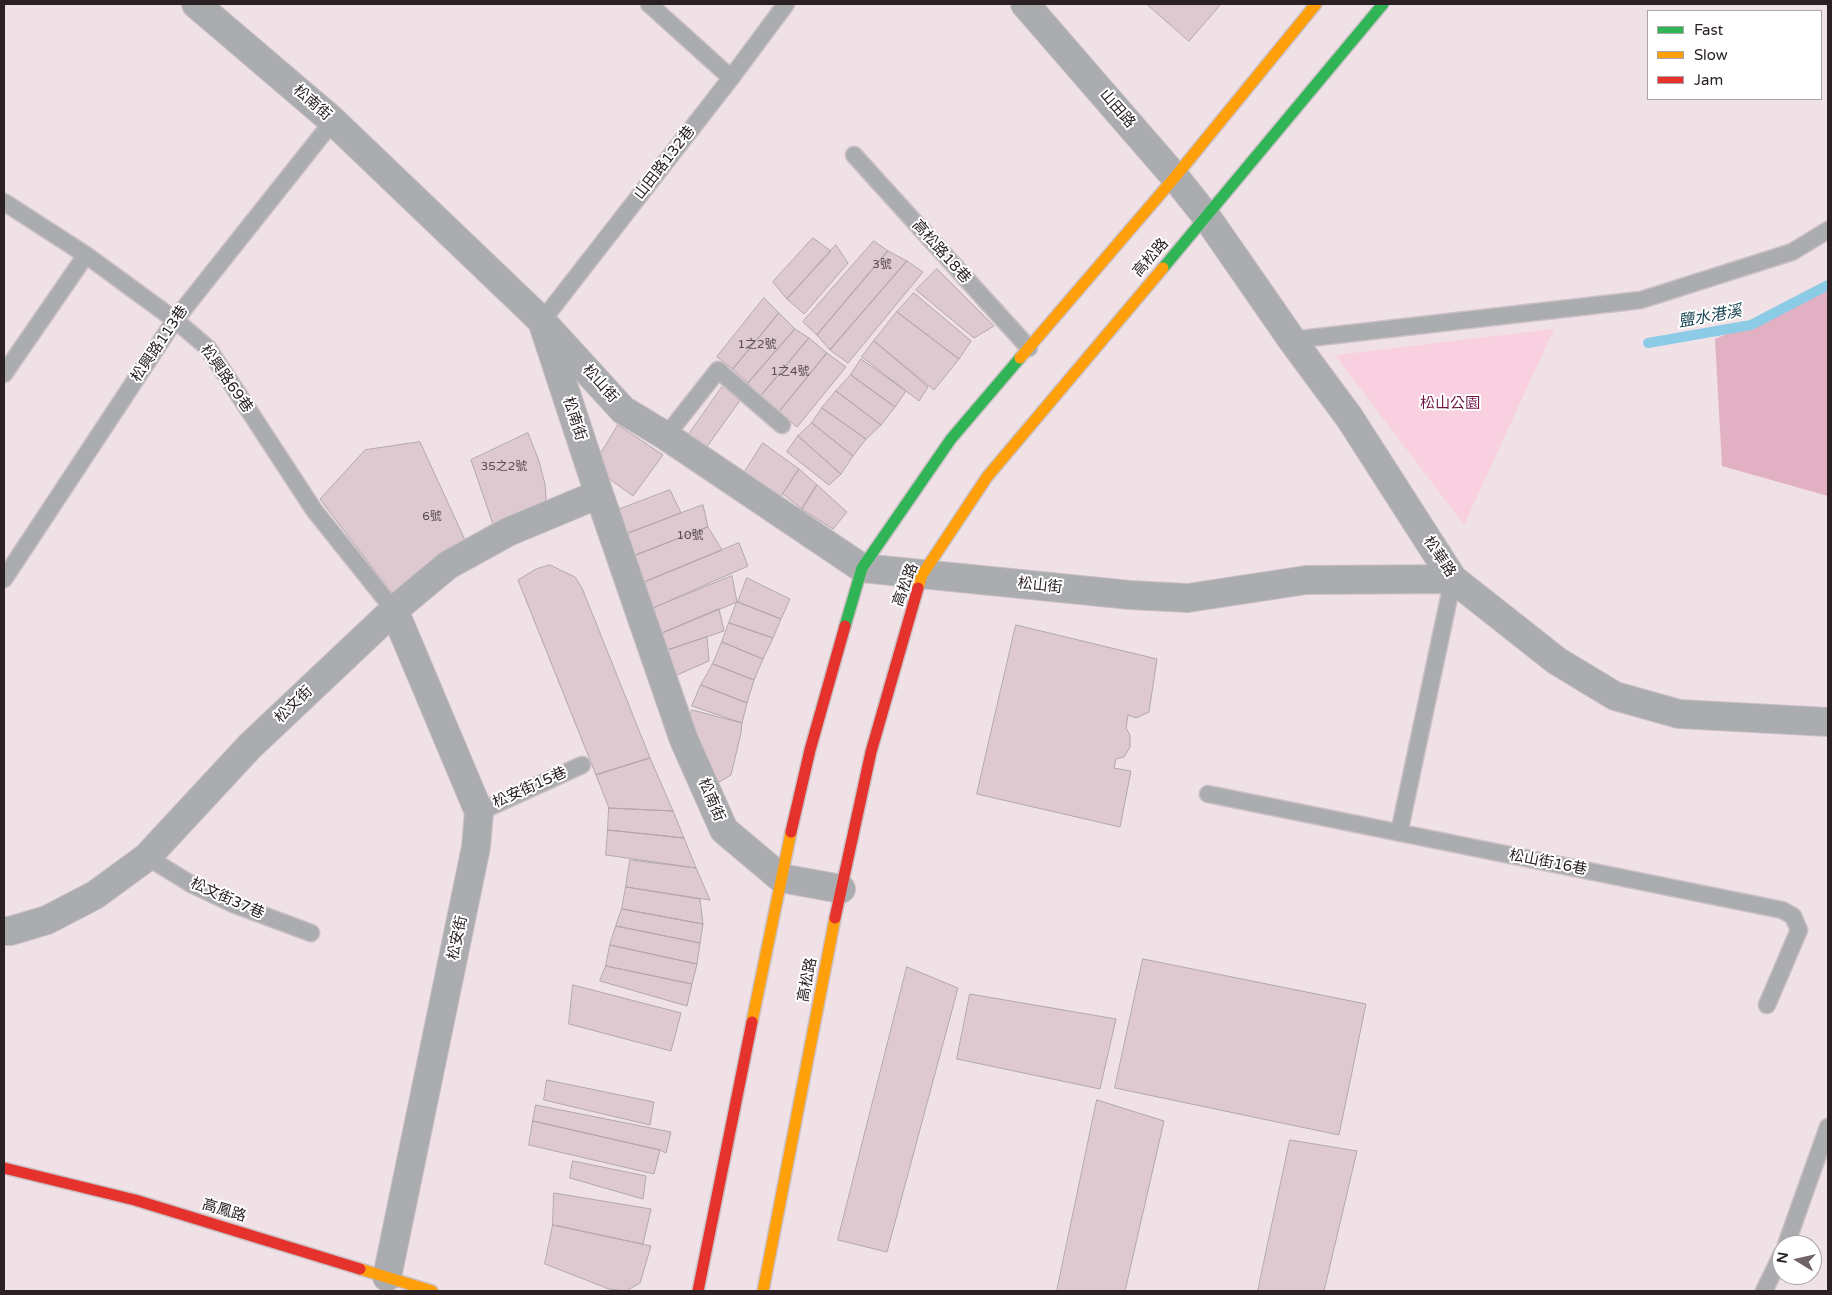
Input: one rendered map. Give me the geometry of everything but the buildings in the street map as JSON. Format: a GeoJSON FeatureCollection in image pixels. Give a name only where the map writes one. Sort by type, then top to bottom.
{"type":"FeatureCollection","features":[{"type":"Feature","properties":{"kind":"street","name":"松南街"},"geometry":{"type":"LineString","coordinates":[[196,4],[334,121],[542,321],[599,494],[684,740],[724,830],[781,878],[841,889]]}},
{"type":"Feature","properties":{"kind":"street"},"geometry":{"type":"LineString","coordinates":[[698,1291],[781,878],[810,750],[862,568],[950,439],[1175,177],[1316,4]]}},
{"type":"Feature","properties":{"kind":"street","name":"高松路"},"geometry":{"type":"LineString","coordinates":[[763,1291],[841,889],[871,752],[922,575],[986,477],[1382,4]]}},
{"type":"Feature","properties":{"kind":"street","name":"山田路"},"geometry":{"type":"LineString","coordinates":[[1032,6],[1206,216]]}},
{"type":"Feature","properties":{"kind":"street","name":"松華路"},"geometry":{"type":"LineString","coordinates":[[1206,216],[1292,340],[1349,417],[1452,580],[1557,661],[1614,696],[1679,714],[1828,722]]}},
{"type":"Feature","properties":{"kind":"street","name":"松山街"},"geometry":{"type":"LineString","coordinates":[[542,321],[623,410],[666,436],[862,568],[1130,595],[1188,598],[1306,580],[1452,580]]}},
{"type":"Feature","properties":{"kind":"street","name":"松文街"},"geometry":{"type":"LineString","coordinates":[[4,931],[47,920],[95,895],[147,857],[250,746],[394,610],[448,566],[508,532],[599,494]]}},
{"type":"Feature","properties":{"kind":"street","name":"松安街"},"geometry":{"type":"LineString","coordinates":[[387,1277],[476,847],[478,812],[394,610]]}},
{"type":"Feature","properties":{"kind":"street","name":"高鳳路"},"geometry":{"type":"LineString","coordinates":[[4,1168],[135,1200],[432,1291]]}},
{"type":"Feature","properties":{"kind":"lane"},"geometry":{"type":"LineString","coordinates":[[649,4],[731,78]]}},
{"type":"Feature","properties":{"kind":"lane","name":"山田路132巷"},"geometry":{"type":"LineString","coordinates":[[542,321],[731,78],[786,4]]}},
{"type":"Feature","properties":{"kind":"lane","name":"松興路113巷"},"geometry":{"type":"LineString","coordinates":[[4,579],[175,320],[334,121]]}},
{"type":"Feature","properties":{"kind":"lane","name":"高松路18巷"},"geometry":{"type":"LineString","coordinates":[[854,155],[1029,348]]}},
{"type":"Feature","properties":{"kind":"lane","name":"松興路69巷"},"geometry":{"type":"LineString","coordinates":[[4,202],[86,255],[175,320],[208,348],[314,510],[394,610]]}},
{"type":"Feature","properties":{"kind":"lane"},"geometry":{"type":"LineString","coordinates":[[1292,340],[1641,300],[1792,252],[1828,230]]}},
{"type":"Feature","properties":{"kind":"lane"},"geometry":{"type":"LineString","coordinates":[[4,374],[86,255]]}},
{"type":"Feature","properties":{"kind":"lane"},"geometry":{"type":"LineString","coordinates":[[666,436],[718,370],[782,425]]}},
{"type":"Feature","properties":{"kind":"lane"},"geometry":{"type":"LineString","coordinates":[[1399,832],[1452,580]]}},
{"type":"Feature","properties":{"kind":"lane","name":"松安街15巷"},"geometry":{"type":"LineString","coordinates":[[478,812],[582,765]]}},
{"type":"Feature","properties":{"kind":"lane","name":"松山街16巷"},"geometry":{"type":"LineString","coordinates":[[1208,794],[1782,910],[1793,916],[1799,930],[1767,1005]]}},
{"type":"Feature","properties":{"kind":"lane","name":"松文街37巷"},"geometry":{"type":"LineString","coordinates":[[147,857],[191,884],[232,904],[311,933]]}},
{"type":"Feature","properties":{"kind":"lane"},"geometry":{"type":"LineString","coordinates":[[1790,1235],[1828,1127]]}},
{"type":"Feature","properties":{"kind":"lane"},"geometry":{"type":"LineString","coordinates":[[1764,1291],[1772,1275]]}},
{"type":"Feature","properties":{"kind":"green space","name":"松山公園"},"geometry":{"type":"Polygon","coordinates":[[[1554,329],[1464,525],[1335,355],[1554,329]]]}},
{"type":"Feature","properties":{"kind":"shaded area"},"geometry":{"type":"Polygon","coordinates":[[[1828,290],[1828,496],[1722,466],[1715,339],[1828,290]]]}},
{"type":"Feature","properties":{"kind":"waterway","name":"鹽水港溪"},"geometry":{"type":"LineString","coordinates":[[1648,343],[1751,325],[1828,285]]}},
{"type":"Feature","properties":{"kind":"traffic: fast"},"geometry":{"type":"LineString","coordinates":[[1163,268],[1383,4]]}},
{"type":"Feature","properties":{"kind":"traffic: fast"},"geometry":{"type":"LineString","coordinates":[[845,626],[862,568],[951,439],[1020,358]]}},
{"type":"Feature","properties":{"kind":"traffic: slow"},"geometry":{"type":"LineString","coordinates":[[1020,358],[1175,177],[1316,4]]}},
{"type":"Feature","properties":{"kind":"traffic: slow"},"geometry":{"type":"LineString","coordinates":[[918,588],[922,575],[987,477],[1163,268]]}},
{"type":"Feature","properties":{"kind":"traffic: slow"},"geometry":{"type":"LineString","coordinates":[[752,1022],[791,832]]}},
{"type":"Feature","properties":{"kind":"traffic: slow"},"geometry":{"type":"LineString","coordinates":[[763,1291],[835,918]]}},
{"type":"Feature","properties":{"kind":"traffic: slow"},"geometry":{"type":"LineString","coordinates":[[360,1269],[432,1291]]}},
{"type":"Feature","properties":{"kind":"traffic: jam"},"geometry":{"type":"LineString","coordinates":[[835,918],[871,752],[918,588]]}},
{"type":"Feature","properties":{"kind":"traffic: jam"},"geometry":{"type":"LineString","coordinates":[[791,832],[810,750],[845,626]]}},
{"type":"Feature","properties":{"kind":"traffic: jam"},"geometry":{"type":"LineString","coordinates":[[698,1291],[752,1022]]}},
{"type":"Feature","properties":{"kind":"traffic: jam"},"geometry":{"type":"LineString","coordinates":[[4,1168],[135,1200],[360,1269]]}}]}
